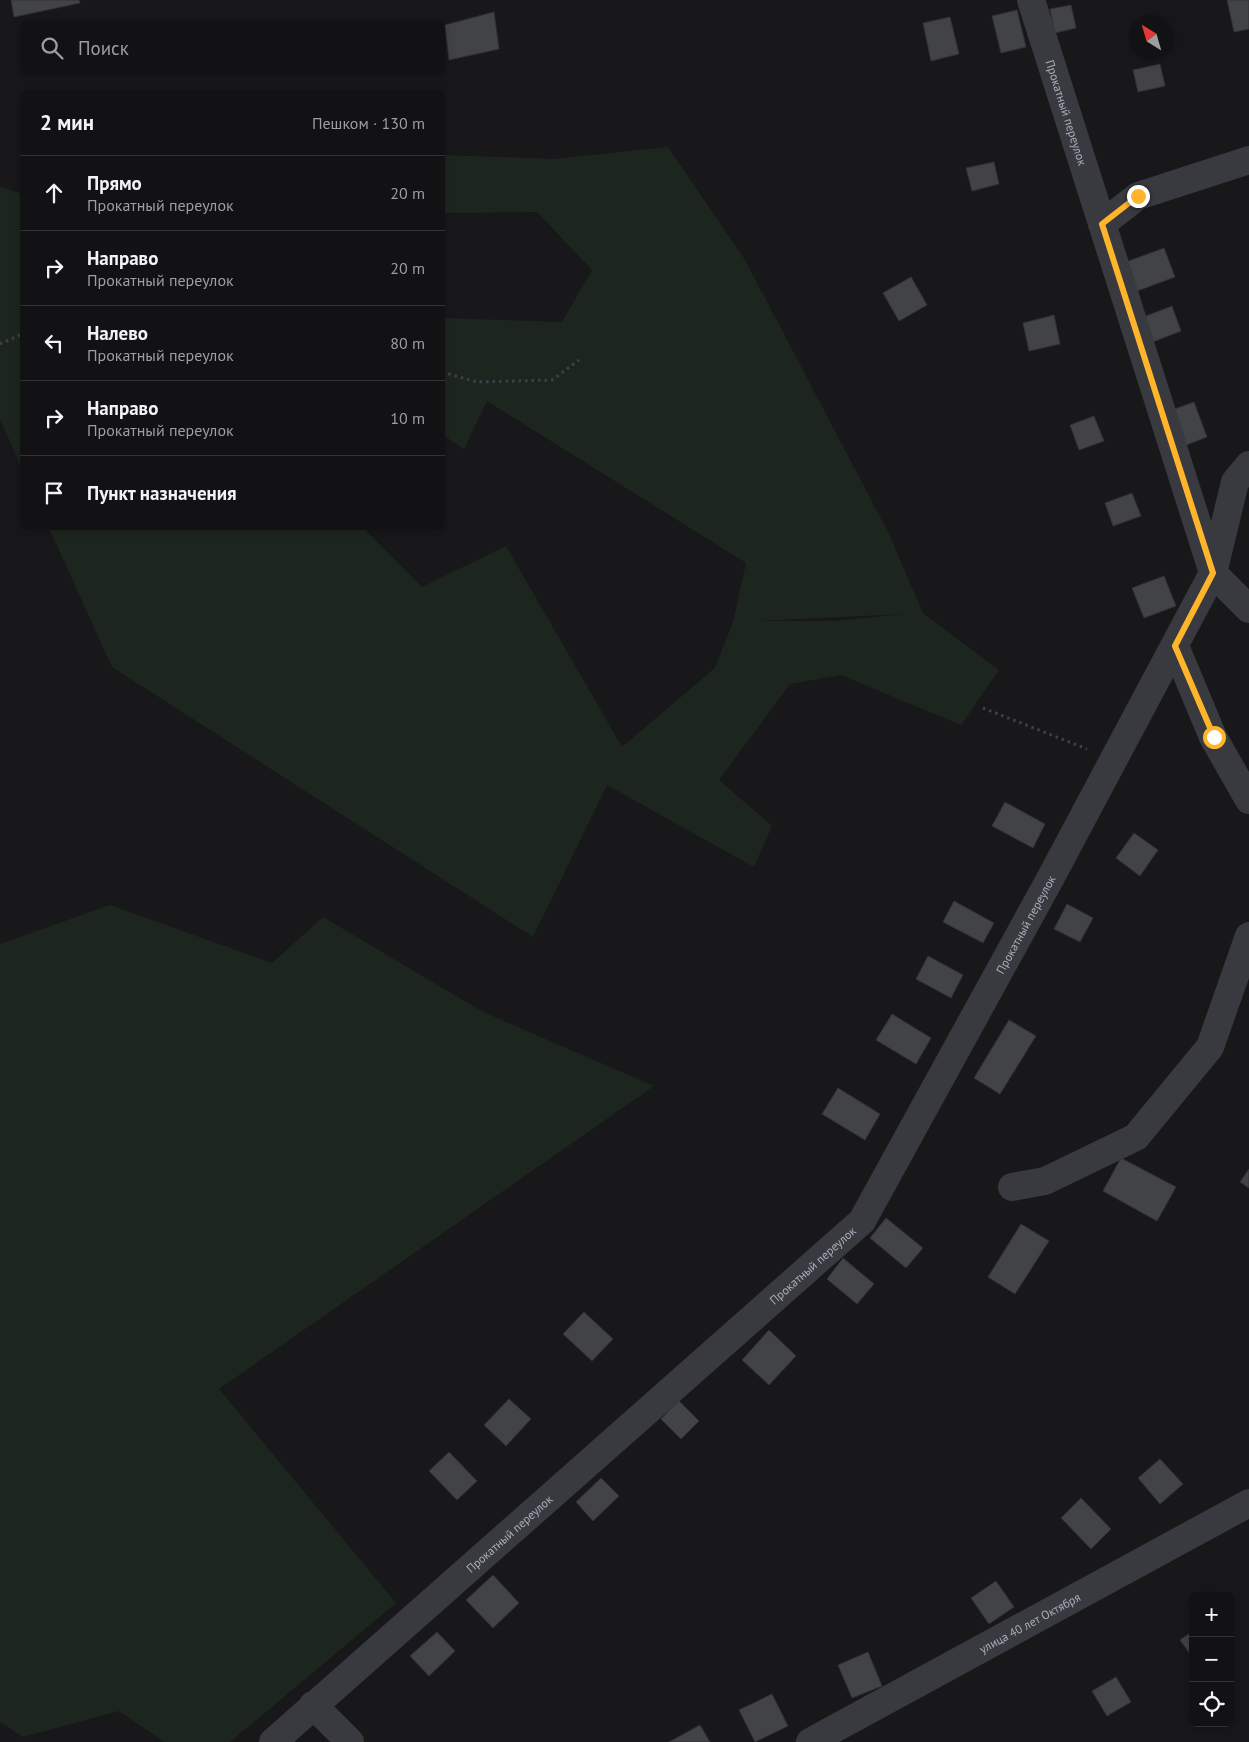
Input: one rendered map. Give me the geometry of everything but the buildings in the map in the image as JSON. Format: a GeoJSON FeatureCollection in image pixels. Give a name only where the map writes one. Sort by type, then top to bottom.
{"type":"FeatureCollection","features":[{"type":"Feature","properties":{"kind":"street","name":"Прокатный переулок"},"geometry":{"type":"LineString","coordinates":[[1031,0],[1213,573],[1249,608]]}},
{"type":"Feature","properties":{"kind":"street"},"geometry":{"type":"LineString","coordinates":[[1102,224],[1138,196],[1249,160]]}},
{"type":"Feature","properties":{"kind":"street","name":"Прокатный переулок"},"geometry":{"type":"LineString","coordinates":[[273,1742],[862,1221],[1114,760],[1213,573],[1235,482],[1249,465]]}},
{"type":"Feature","properties":{"kind":"street"},"geometry":{"type":"LineString","coordinates":[[1175,646],[1214,737],[1249,800]]}},
{"type":"Feature","properties":{"kind":"street"},"geometry":{"type":"LineString","coordinates":[[1012,1187],[1045,1181],[1136,1137],[1210,1047],[1249,936]]}},
{"type":"Feature","properties":{"kind":"street","name":"улица 40 лет Октября"},"geometry":{"type":"LineString","coordinates":[[810,1742],[1249,1503]]}},
{"type":"Feature","properties":{"kind":"street"},"geometry":{"type":"LineString","coordinates":[[313,1705],[350,1742]]}},
{"type":"Feature","properties":{"kind":"path"},"geometry":{"type":"LineString","coordinates":[[0,344],[20,335]]}},
{"type":"Feature","properties":{"kind":"path"},"geometry":{"type":"LineString","coordinates":[[445,373],[477,382],[552,380],[579,360]]}},
{"type":"Feature","properties":{"kind":"path"},"geometry":{"type":"LineString","coordinates":[[983,708],[1114,760]]}},
{"type":"Feature","properties":{"kind":"shaded area"},"geometry":{"type":"Polygon","coordinates":[[[668,147],[745,260],[888,532],[923,613],[999,670],[961,725],[841,675],[790,684],[719,780],[772,826],[754,867],[607,785],[533,937],[112,667],[50,530],[365,530],[422,587],[506,546],[622,747],[715,668],[733,622],[746,563],[487,401],[464,449],[445,436],[445,318],[562,322],[592,270],[537,212],[445,213],[445,155],[554,159],[668,147]],[[904,614],[754,621],[834,621],[904,614]]]}},
{"type":"Feature","properties":{"kind":"shaded area"},"geometry":{"type":"Polygon","coordinates":[[[0,186],[20,193],[20,464],[0,419],[0,186]]]}},
{"type":"Feature","properties":{"kind":"shaded area"},"geometry":{"type":"Polygon","coordinates":[[[110,905],[272,963],[323,917],[483,1012],[654,1086],[219,1389],[396,1603],[230,1742],[164,1742],[119,1711],[23,1737],[0,1722],[0,944],[110,905]]]}},
{"type":"Feature","properties":{"kind":"route"},"geometry":{"type":"LineString","coordinates":[[1138,196],[1102,224],[1213,573],[1175,646],[1214,737]]}}]}
